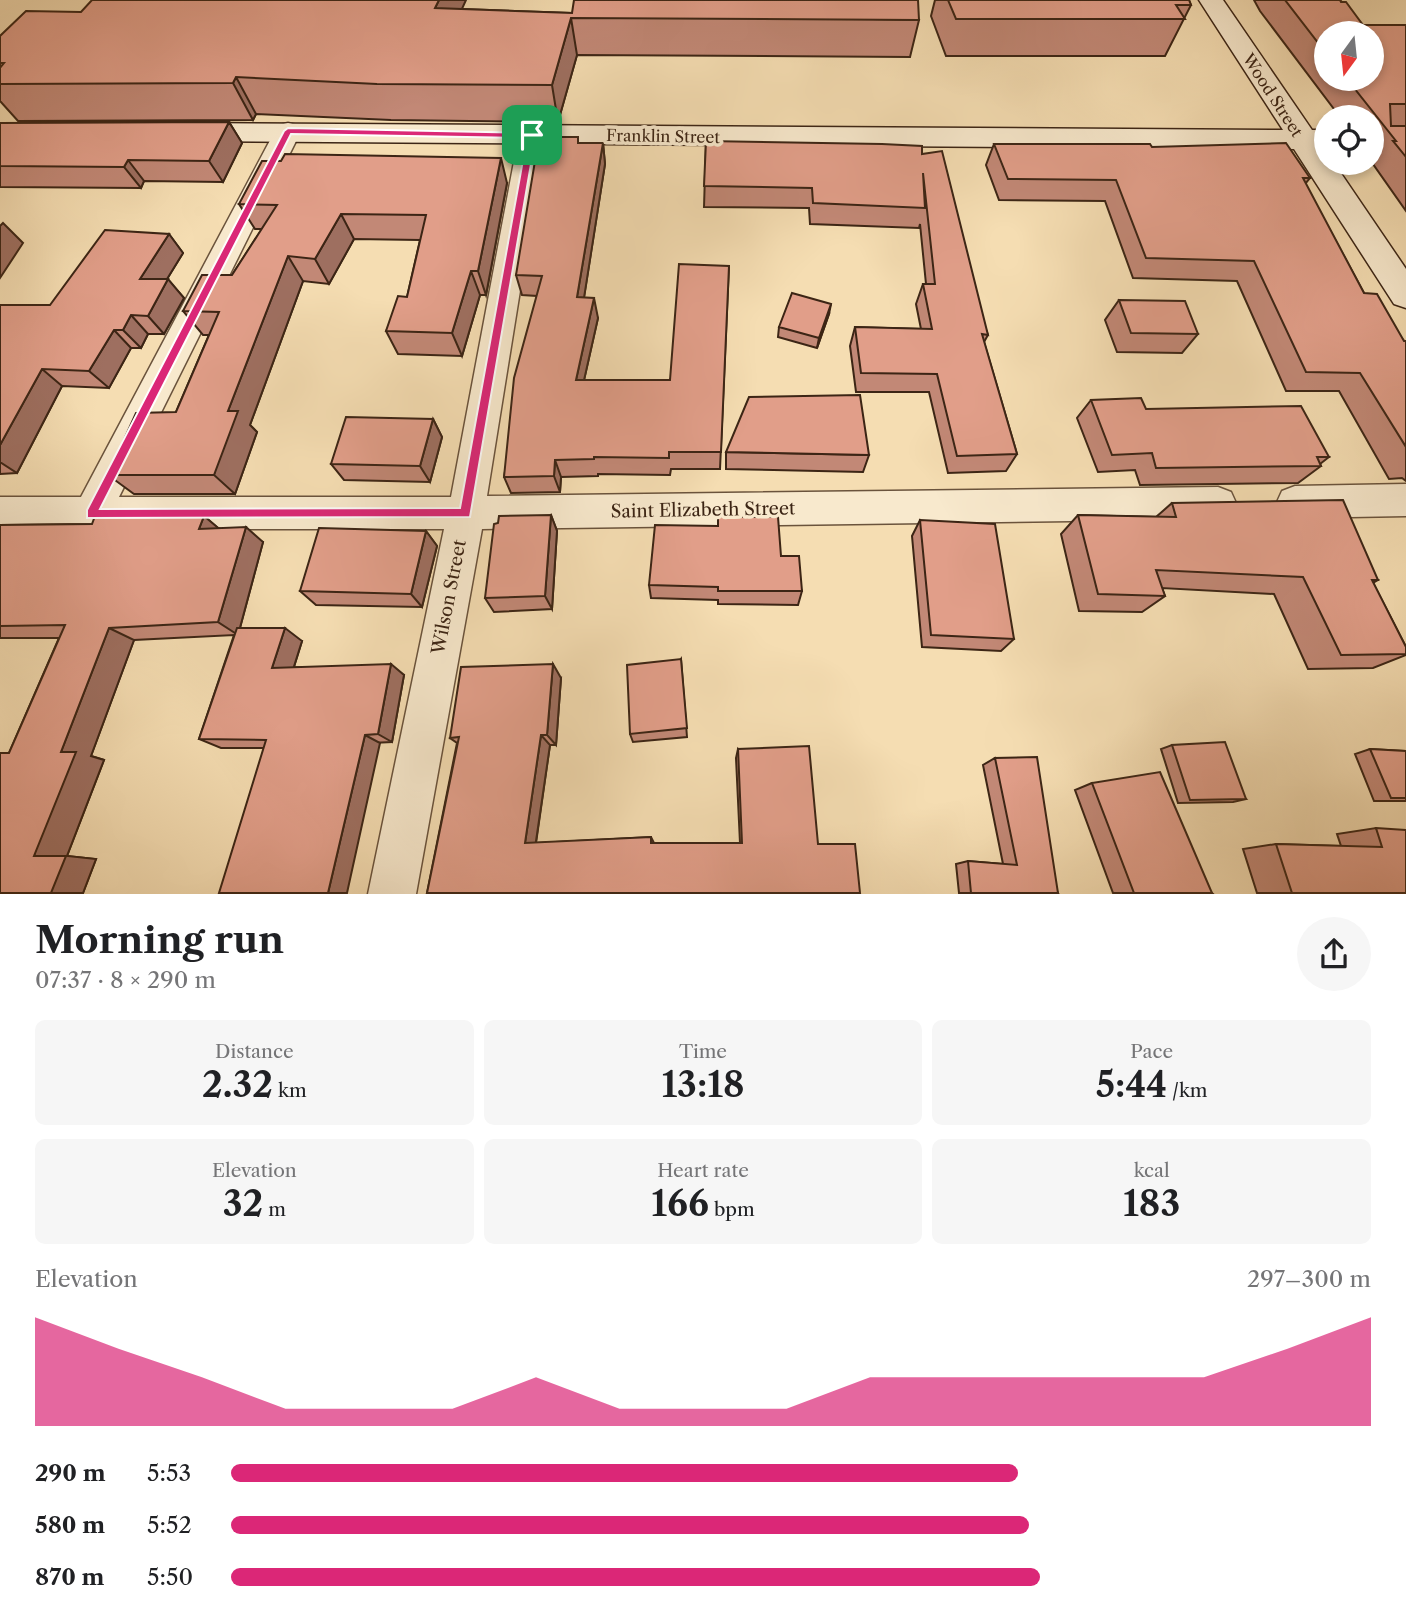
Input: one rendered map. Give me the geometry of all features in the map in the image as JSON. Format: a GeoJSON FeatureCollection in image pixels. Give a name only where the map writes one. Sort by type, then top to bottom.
{"type":"FeatureCollection","features":[{"type":"Feature","properties":{"kind":"street","name":"Wood Street"},"geometry":{"type":"LineString","coordinates":[[1211,0],[1314,139]]}},
{"type":"Feature","properties":{"kind":"street"},"geometry":{"type":"LineString","coordinates":[[91,514],[288,131]]}},
{"type":"Feature","properties":{"kind":"street","name":"Franklin Street"},"geometry":{"type":"LineString","coordinates":[[163,132],[1314,139]]}},
{"type":"Feature","properties":{"kind":"street","name":"Wilson Street"},"geometry":{"type":"LineString","coordinates":[[392,894],[466,513],[532,135]]}},
{"type":"Feature","properties":{"kind":"street","name":"Wood Street"},"geometry":{"type":"LineString","coordinates":[[1335,175],[1406,295]]}},
{"type":"Feature","properties":{"kind":"street","name":"Saint Elizabeth Street"},"geometry":{"type":"LineString","coordinates":[[0,513],[466,513],[1406,500]]}},
{"type":"Feature","properties":{"kind":"building"},"geometry":{"type":"Polygon","coordinates":[[[92,0],[439,0],[435,8],[572,13],[574,0],[918,0],[919,20],[571,18],[552,85],[377,84],[236,77],[233,83],[0,84],[0,68],[4,63],[0,63],[0,36],[26,11],[81,12],[92,0]]]}},
{"type":"Feature","properties":{"kind":"building"},"geometry":{"type":"Polygon","coordinates":[[[948,0],[1189,0],[1191,5],[1176,5],[1185,19],[956,19],[948,0]]]}},
{"type":"Feature","properties":{"kind":"building"},"geometry":{"type":"Polygon","coordinates":[[[1285,0],[1340,0],[1346,2],[1360,21],[1314,21],[1314,37],[1285,0]]]}},
{"type":"Feature","properties":{"kind":"building"},"geometry":{"type":"Polygon","coordinates":[[[1384,25],[1406,25],[1406,104],[1390,104],[1391,126],[1406,126],[1406,157],[1384,126],[1384,105],[1368,105],[1356,91],[1384,91],[1384,25]]]}},
{"type":"Feature","properties":{"kind":"building"},"geometry":{"type":"Polygon","coordinates":[[[229,122],[209,161],[128,160],[124,167],[0,166],[0,123],[229,122]]]}},
{"type":"Feature","properties":{"kind":"building"},"geometry":{"type":"Polygon","coordinates":[[[539,137],[578,137],[578,143],[603,143],[577,297],[594,298],[576,380],[670,380],[679,264],[729,266],[721,452],[669,452],[669,458],[594,457],[555,460],[554,476],[504,477],[514,378],[542,276],[516,275],[539,137]]]}},
{"type":"Feature","properties":{"kind":"building"},"geometry":{"type":"Polygon","coordinates":[[[706,141],[882,144],[922,146],[922,154],[942,151],[988,335],[982,334],[1017,454],[957,456],[937,374],[861,373],[855,327],[932,329],[923,284],[935,284],[923,173],[925,208],[813,203],[812,188],[704,186],[706,141]]]}},
{"type":"Feature","properties":{"kind":"building"},"geometry":{"type":"Polygon","coordinates":[[[1286,143],[1310,178],[1303,178],[1364,293],[1377,294],[1406,341],[1406,447],[1360,373],[1306,372],[1254,261],[1146,258],[1116,180],[1008,179],[994,144],[1150,144],[1152,147],[1286,143]]]}},
{"type":"Feature","properties":{"kind":"building"},"geometry":{"type":"Polygon","coordinates":[[[285,154],[501,158],[478,271],[471,271],[452,333],[386,331],[398,296],[407,297],[426,215],[341,214],[315,259],[288,256],[228,411],[238,411],[214,475],[108,475],[136,413],[176,412],[219,312],[183,311],[202,275],[232,275],[277,205],[239,204],[262,161],[281,161],[285,154]]]}},
{"type":"Feature","properties":{"kind":"building"},"geometry":{"type":"Polygon","coordinates":[[[105,230],[169,234],[140,279],[168,279],[148,316],[131,315],[123,330],[114,330],[89,371],[42,369],[0,445],[0,305],[50,305],[105,230]]]}},
{"type":"Feature","properties":{"kind":"building"},"geometry":{"type":"Polygon","coordinates":[[[792,293],[831,304],[819,338],[779,327],[792,293]]]}},
{"type":"Feature","properties":{"kind":"building"},"geometry":{"type":"Polygon","coordinates":[[[1119,300],[1185,301],[1198,334],[1131,333],[1119,300]]]}},
{"type":"Feature","properties":{"kind":"building"},"geometry":{"type":"Polygon","coordinates":[[[860,395],[869,455],[726,452],[749,397],[860,395]]]}},
{"type":"Feature","properties":{"kind":"building"},"geometry":{"type":"Polygon","coordinates":[[[1141,398],[1146,409],[1301,406],[1329,457],[1317,457],[1321,466],[1156,468],[1152,453],[1112,455],[1091,400],[1141,398]]]}},
{"type":"Feature","properties":{"kind":"building"},"geometry":{"type":"Polygon","coordinates":[[[346,417],[433,419],[420,466],[331,464],[346,417]]]}},
{"type":"Feature","properties":{"kind":"building"},"geometry":{"type":"Polygon","coordinates":[[[1343,500],[1378,580],[1372,580],[1406,647],[1406,654],[1341,655],[1303,577],[1156,570],[1165,596],[1098,594],[1078,515],[1176,517],[1172,503],[1343,500]]]}},
{"type":"Feature","properties":{"kind":"building"},"geometry":{"type":"Polygon","coordinates":[[[551,515],[545,596],[485,598],[494,524],[498,523],[499,516],[551,515]]]}},
{"type":"Feature","properties":{"kind":"building"},"geometry":{"type":"Polygon","coordinates":[[[95,516],[204,516],[199,529],[246,527],[218,622],[109,628],[61,752],[76,752],[34,856],[66,856],[51,893],[0,893],[0,753],[9,753],[65,625],[0,626],[0,525],[92,524],[95,516]]]}},
{"type":"Feature","properties":{"kind":"building"},"geometry":{"type":"Polygon","coordinates":[[[718,517],[778,517],[781,556],[799,556],[802,591],[718,591],[718,587],[649,585],[655,525],[718,526],[718,517]]]}},
{"type":"Feature","properties":{"kind":"building"},"geometry":{"type":"Polygon","coordinates":[[[920,520],[995,524],[1014,639],[931,635],[920,520]]]}},
{"type":"Feature","properties":{"kind":"building"},"geometry":{"type":"Polygon","coordinates":[[[319,528],[426,531],[411,594],[300,591],[319,528]]]}},
{"type":"Feature","properties":{"kind":"building"},"geometry":{"type":"Polygon","coordinates":[[[237,628],[285,628],[272,668],[391,664],[378,734],[365,735],[328,893],[219,893],[266,740],[199,739],[237,628]]]}},
{"type":"Feature","properties":{"kind":"building"},"geometry":{"type":"Polygon","coordinates":[[[681,659],[687,728],[630,734],[627,665],[681,659]]]}},
{"type":"Feature","properties":{"kind":"building"},"geometry":{"type":"Polygon","coordinates":[[[553,664],[547,735],[541,735],[525,843],[651,837],[651,843],[742,843],[738,749],[809,746],[818,844],[855,844],[860,893],[427,893],[459,737],[450,738],[461,667],[553,664]]]}},
{"type":"Feature","properties":{"kind":"building"},"geometry":{"type":"Polygon","coordinates":[[[1225,742],[1246,799],[1190,800],[1172,745],[1225,742]]]}},
{"type":"Feature","properties":{"kind":"building"},"geometry":{"type":"Polygon","coordinates":[[[1370,749],[1406,751],[1406,798],[1391,798],[1370,749]]]}},
{"type":"Feature","properties":{"kind":"building"},"geometry":{"type":"Polygon","coordinates":[[[1037,757],[1058,893],[971,893],[968,861],[1017,865],[995,758],[1037,757]]]}},
{"type":"Feature","properties":{"kind":"building"},"geometry":{"type":"Polygon","coordinates":[[[1160,772],[1212,893],[1134,893],[1092,783],[1160,772]]]}},
{"type":"Feature","properties":{"kind":"building"},"geometry":{"type":"Polygon","coordinates":[[[1376,828],[1406,830],[1406,893],[1292,893],[1276,844],[1382,847],[1376,828]]]}},
{"type":"Feature","properties":{"kind":"route"},"geometry":{"type":"LineString","coordinates":[[288,131],[532,135],[466,513],[91,514],[288,131]]}}]}
